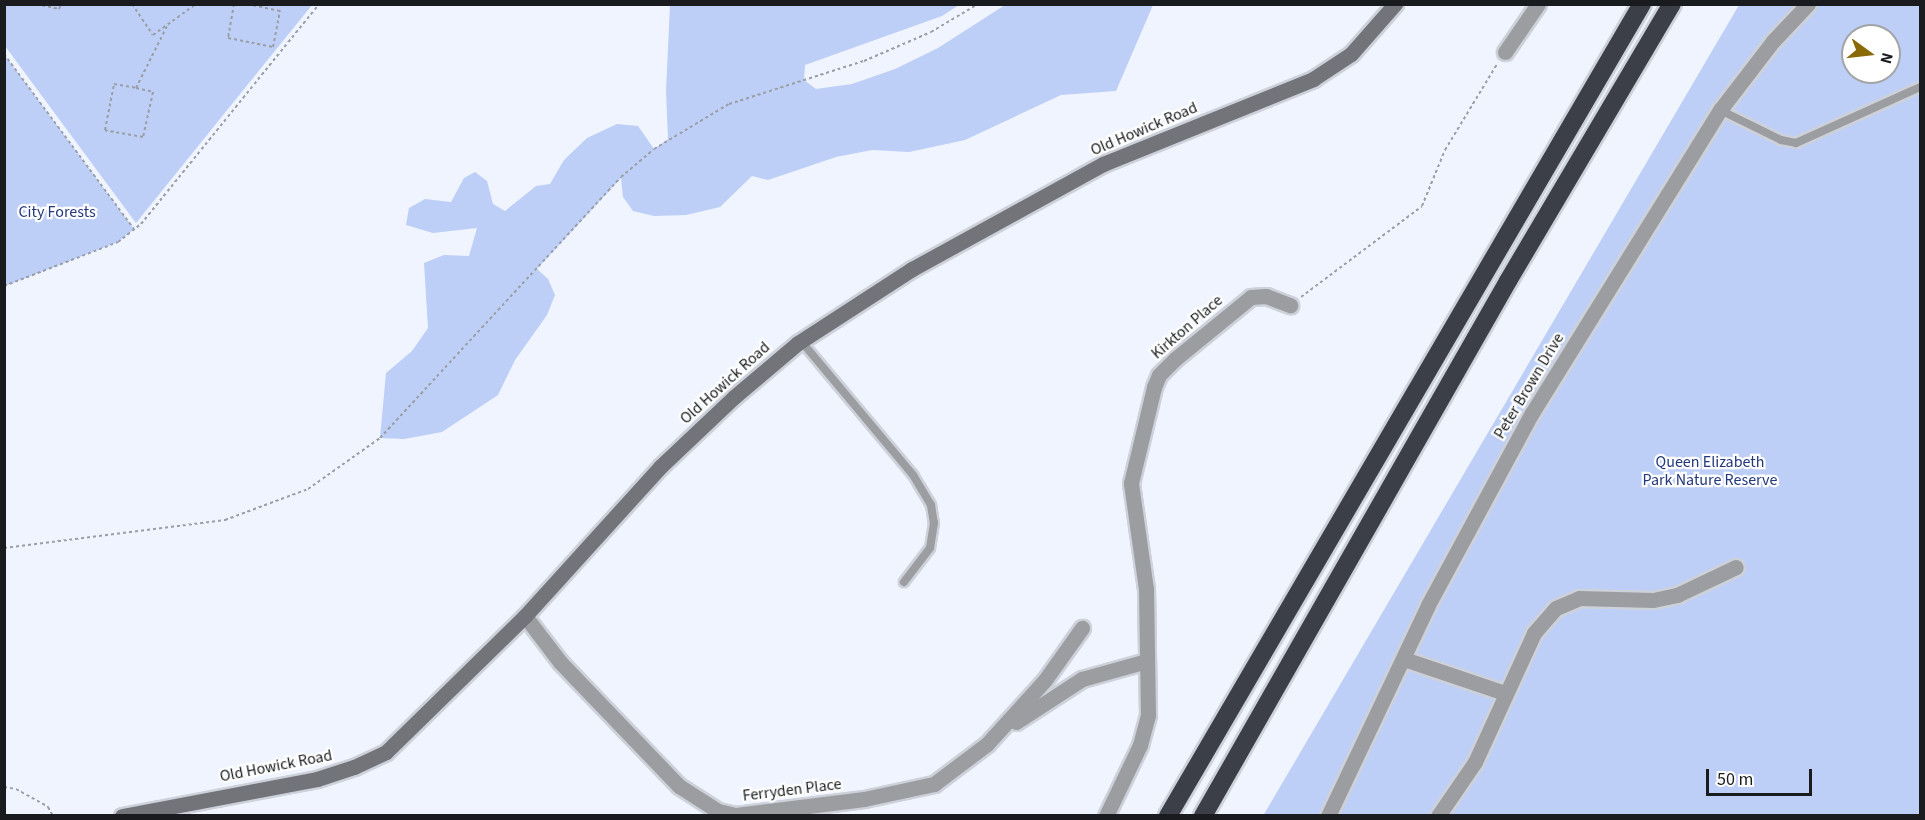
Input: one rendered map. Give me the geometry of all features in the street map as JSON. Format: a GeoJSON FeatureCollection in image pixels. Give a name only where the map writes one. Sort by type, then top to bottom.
{"type":"FeatureCollection","features":[{"type":"Feature","properties":{"kind":"highway"},"geometry":{"type":"LineString","coordinates":[[1168,816],[1642,4]]}},
{"type":"Feature","properties":{"kind":"highway"},"geometry":{"type":"LineString","coordinates":[[1203,816],[1508,281],[1672,4]]}},
{"type":"Feature","properties":{"kind":"main road","name":"Old Howick Road"},"geometry":{"type":"LineString","coordinates":[[122,816],[317,779],[371,760],[406,735],[525,616],[660,467],[734,396],[801,341],[904,273],[1104,164],[1313,79],[1357,48],[1395,4]]}},
{"type":"Feature","properties":{"kind":"street"},"geometry":{"type":"LineString","coordinates":[[1505,52],[1538,4]]}},
{"type":"Feature","properties":{"kind":"street","name":"Peter Brown Drive"},"geometry":{"type":"LineString","coordinates":[[1328,816],[1428,605],[1532,413],[1720,110],[1773,41],[1808,4]]}},
{"type":"Feature","properties":{"kind":"street","name":"Kirkton Place"},"geometry":{"type":"LineString","coordinates":[[1106,816],[1140,745],[1150,696],[1143,557],[1131,483],[1156,381],[1175,359],[1251,297],[1266,296],[1290,305]]}},
{"type":"Feature","properties":{"kind":"street"},"geometry":{"type":"LineString","coordinates":[[1438,816],[1475,762],[1505,693],[1534,633],[1545,616],[1565,602],[1600,596],[1653,600],[1704,585],[1736,567]]}},
{"type":"Feature","properties":{"kind":"street","name":"Ferryden Place"},"geometry":{"type":"LineString","coordinates":[[525,616],[560,662],[679,786],[718,811],[736,815],[919,790],[934,784],[987,744],[1082,679],[1147,662]]}},
{"type":"Feature","properties":{"kind":"street","name":"Ferryden Place"},"geometry":{"type":"LineString","coordinates":[[987,744],[1045,680],[1082,628]]}},
{"type":"Feature","properties":{"kind":"street"},"geometry":{"type":"LineString","coordinates":[[1404,658],[1505,693]]}},
{"type":"Feature","properties":{"kind":"lane"},"geometry":{"type":"LineString","coordinates":[[1720,110],[1796,143],[1920,87]]}},
{"type":"Feature","properties":{"kind":"lane"},"geometry":{"type":"LineString","coordinates":[[801,341],[913,475],[931,505],[934,524],[930,548],[904,582]]}},
{"type":"Feature","properties":{"kind":"path"},"geometry":{"type":"LineString","coordinates":[[36,4],[59,9],[61,4]]}},
{"type":"Feature","properties":{"kind":"path"},"geometry":{"type":"LineString","coordinates":[[132,4],[153,35],[196,4]]}},
{"type":"Feature","properties":{"kind":"path"},"geometry":{"type":"LineString","coordinates":[[234,4],[228,38],[273,47],[280,11],[248,4]]}},
{"type":"Feature","properties":{"kind":"path"},"geometry":{"type":"LineString","coordinates":[[4,286],[118,242],[134,229],[319,4]]}},
{"type":"Feature","properties":{"kind":"path"},"geometry":{"type":"LineString","coordinates":[[4,548],[225,520],[308,489],[380,438],[621,177],[654,149],[729,104],[864,61],[931,32],[978,4]]}},
{"type":"Feature","properties":{"kind":"path"},"geometry":{"type":"LineString","coordinates":[[136,88],[168,24]]}},
{"type":"Feature","properties":{"kind":"path"},"geometry":{"type":"LineString","coordinates":[[1290,305],[1422,206],[1445,150],[1505,52]]}},
{"type":"Feature","properties":{"kind":"path"},"geometry":{"type":"LineString","coordinates":[[4,54],[134,229]]}},
{"type":"Feature","properties":{"kind":"path"},"geometry":{"type":"LineString","coordinates":[[114,84],[136,88],[153,92],[143,136],[105,130],[114,84]]}},
{"type":"Feature","properties":{"kind":"path"},"geometry":{"type":"LineString","coordinates":[[4,788],[16,789],[48,807],[53,816]]}},
{"type":"Feature","properties":{"kind":"green space"},"geometry":{"type":"Polygon","coordinates":[[[5,5],[312,5],[136,223],[5,46],[5,5]]]}},
{"type":"Feature","properties":{"kind":"green space"},"geometry":{"type":"Polygon","coordinates":[[[670,5],[959,5],[942,16],[805,65],[804,80],[816,89],[852,84],[895,69],[938,48],[1005,5],[1153,5],[1116,91],[1061,95],[965,140],[909,152],[872,150],[836,157],[768,180],[752,176],[720,207],[686,215],[654,216],[633,211],[623,197],[621,178],[537,269],[548,279],[555,295],[547,315],[515,360],[498,395],[442,432],[404,439],[380,438],[386,373],[412,351],[428,328],[424,263],[444,255],[469,256],[477,228],[433,233],[406,225],[409,208],[425,199],[451,202],[464,178],[475,172],[487,181],[493,204],[505,211],[536,186],[550,184],[564,160],[587,138],[617,124],[638,126],[654,149],[668,139],[666,91],[670,5]]]}},
{"type":"Feature","properties":{"kind":"green space","name":"Queen Elizabeth Park Nature Reserve"},"geometry":{"type":"Polygon","coordinates":[[[1739,5],[1920,5],[1920,815],[1263,816],[1739,5]]]}},
{"type":"Feature","properties":{"kind":"green space","name":"City Forests"},"geometry":{"type":"Polygon","coordinates":[[[4,54],[134,229],[118,242],[5,286],[4,54]]]}}]}
